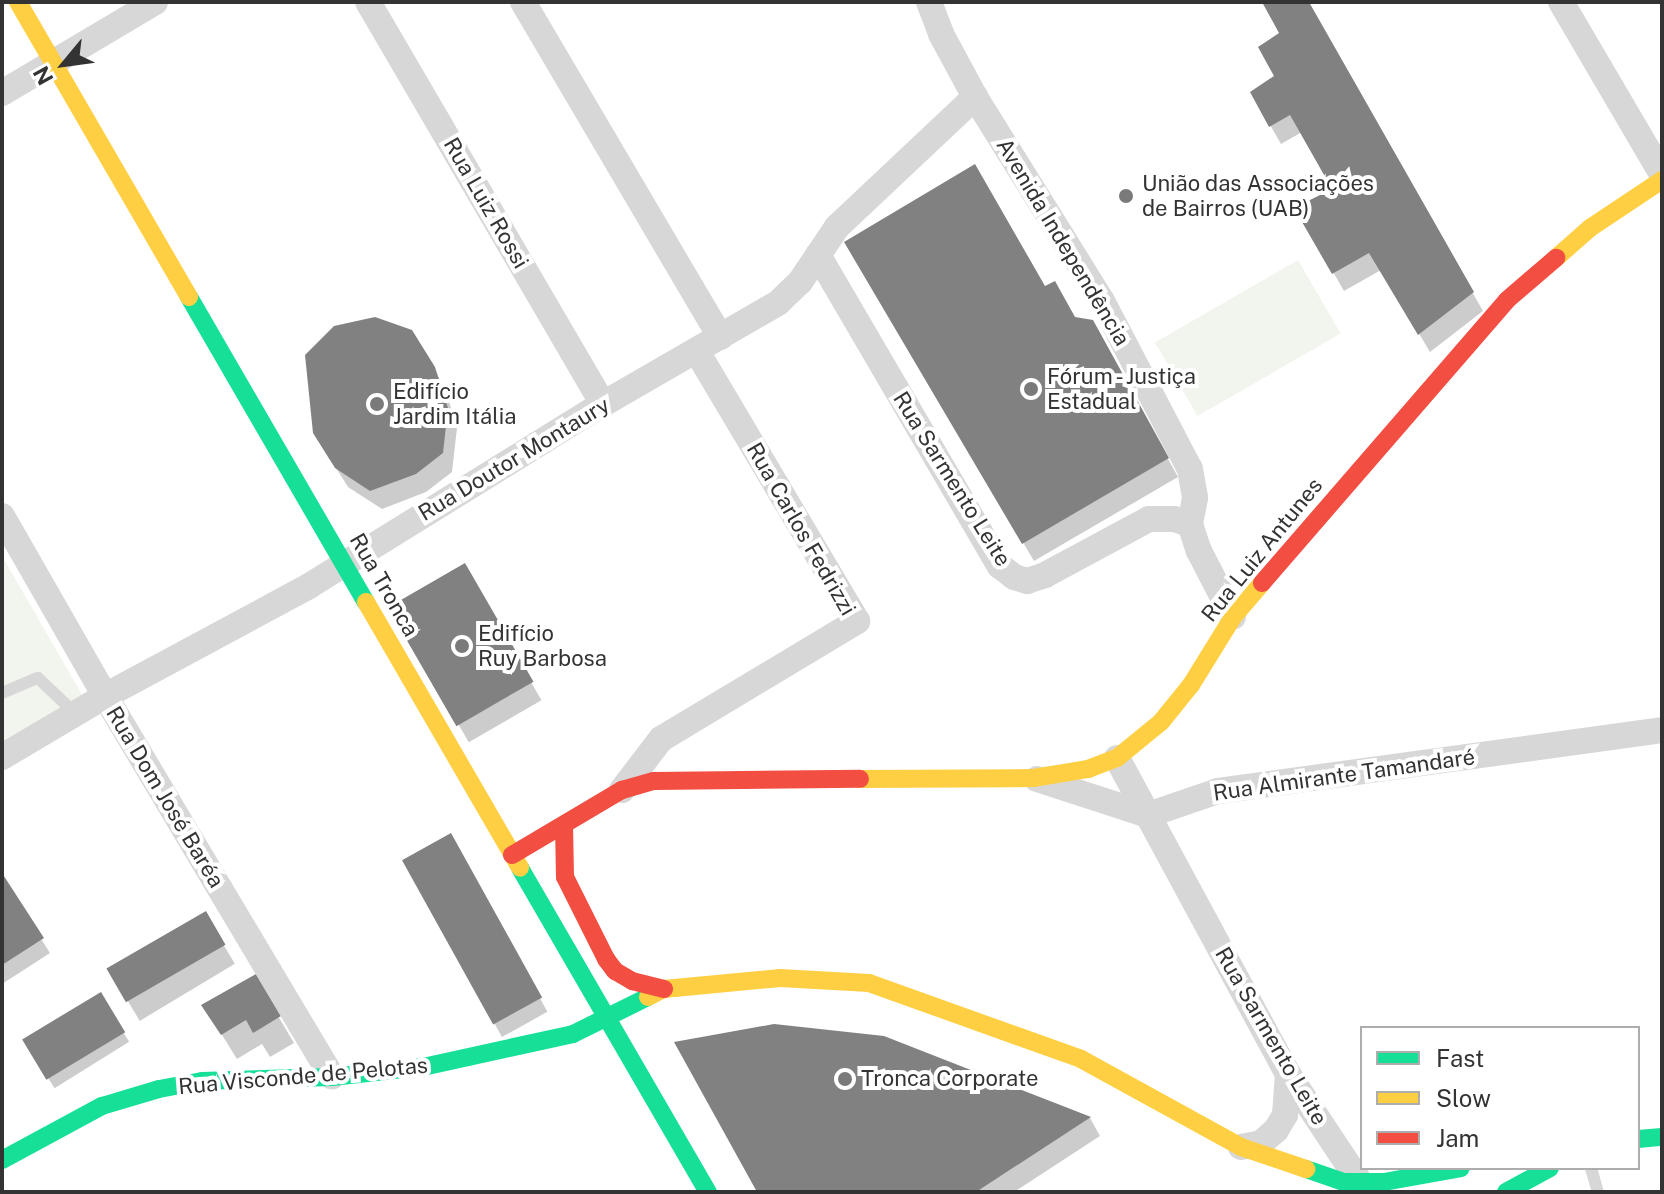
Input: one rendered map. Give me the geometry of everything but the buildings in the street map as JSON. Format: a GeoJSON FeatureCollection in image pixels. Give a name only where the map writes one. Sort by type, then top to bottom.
{"type":"FeatureCollection","features":[{"type":"Feature","properties":{"kind":"street","name":"Rua Tronca"},"geometry":{"type":"LineString","coordinates":[[18,2],[708,1192]]}},
{"type":"Feature","properties":{"kind":"street"},"geometry":{"type":"LineString","coordinates":[[2,93],[155,2]]}},
{"type":"Feature","properties":{"kind":"street","name":"Rua Luiz Rossi"},"geometry":{"type":"LineString","coordinates":[[368,2],[603,404]]}},
{"type":"Feature","properties":{"kind":"street"},"geometry":{"type":"LineString","coordinates":[[523,2],[720,337]]}},
{"type":"Feature","properties":{"kind":"street","name":"Avenida Independência"},"geometry":{"type":"LineString","coordinates":[[929,2],[941,34],[975,97],[1102,301],[1190,469],[1195,498],[1190,524],[1199,551],[1233,617]]}},
{"type":"Feature","properties":{"kind":"street"},"geometry":{"type":"LineString","coordinates":[[1561,2],[1662,174]]}},
{"type":"Feature","properties":{"kind":"street","name":"Rua Doutor Montaury"},"geometry":{"type":"LineString","coordinates":[[2,757],[105,696],[309,586],[603,404],[778,303],[800,282],[837,227],[975,97]]}},
{"type":"Feature","properties":{"kind":"street","name":"Rua Luiz Antunes"},"geometry":{"type":"LineString","coordinates":[[512,855],[622,790],[672,780],[1033,778],[1088,769],[1117,758],[1161,722],[1191,685],[1233,617],[1507,300],[1590,228],[1662,180]]}},
{"type":"Feature","properties":{"kind":"street","name":"Rua Sarmento Leite"},"geometry":{"type":"LineString","coordinates":[[818,255],[1000,566],[1014,577],[1027,581],[1045,575],[1149,519],[1174,519],[1190,524]]}},
{"type":"Feature","properties":{"kind":"street","name":"Rua Carlos Fedrizzi"},"geometry":{"type":"LineString","coordinates":[[622,790],[661,739],[857,621],[697,351]]}},
{"type":"Feature","properties":{"kind":"street","name":"Rua Dom José Baréa"},"geometry":{"type":"LineString","coordinates":[[2,516],[105,696],[332,1077]]}},
{"type":"Feature","properties":{"kind":"street","name":"Rua Almirante Tamandaré"},"geometry":{"type":"LineString","coordinates":[[1148,815],[1218,791],[1662,730]]}},
{"type":"Feature","properties":{"kind":"street","name":"Rua Sarmento Leite"},"geometry":{"type":"LineString","coordinates":[[1117,758],[1288,1074],[1361,1184]]}},
{"type":"Feature","properties":{"kind":"street"},"geometry":{"type":"LineString","coordinates":[[1033,778],[1148,815]]}},
{"type":"Feature","properties":{"kind":"street"},"geometry":{"type":"LineString","coordinates":[[564,825],[565,877],[606,959],[615,971],[632,981],[664,989]]}},
{"type":"Feature","properties":{"kind":"street","name":"Rua Visconde de Pelotas"},"geometry":{"type":"LineString","coordinates":[[2,1160],[102,1106],[159,1089],[248,1077],[332,1077],[423,1067],[512,1050],[573,1034],[664,989],[780,978],[869,983],[1081,1059],[1241,1147],[1279,1163],[1361,1184],[1448,1170]]}},
{"type":"Feature","properties":{"kind":"street"},"geometry":{"type":"LineString","coordinates":[[1241,1147],[1261,1143],[1276,1130],[1285,1115],[1288,1074]]}},
{"type":"Feature","properties":{"kind":"street"},"geometry":{"type":"LineString","coordinates":[[1640,1139],[1662,1137]]}},
{"type":"Feature","properties":{"kind":"street"},"geometry":{"type":"LineString","coordinates":[[1279,1163],[1291,1182]]}},
{"type":"Feature","properties":{"kind":"street"},"geometry":{"type":"LineString","coordinates":[[1506,1192],[1529,1185],[1548,1170]]}},
{"type":"Feature","properties":{"kind":"lane"},"geometry":{"type":"LineString","coordinates":[[2,693],[38,678],[75,713]]}},
{"type":"Feature","properties":{"kind":"lane"},"geometry":{"type":"LineString","coordinates":[[1592,1170],[1598,1192]]}},
{"type":"Feature","properties":{"kind":"shaded area"},"geometry":{"type":"Polygon","coordinates":[[[1298,260],[1340,334],[1198,416],[1155,342],[1298,260]]]}},
{"type":"Feature","properties":{"kind":"shaded area"},"geometry":{"type":"Polygon","coordinates":[[[2,556],[88,705],[2,755],[2,556]]]}},
{"type":"Feature","properties":{"kind":"traffic: fast"},"geometry":{"type":"LineString","coordinates":[[189,297],[366,602]]}},
{"type":"Feature","properties":{"kind":"traffic: fast"},"geometry":{"type":"LineString","coordinates":[[520,868],[708,1192]]}},
{"type":"Feature","properties":{"kind":"traffic: fast"},"geometry":{"type":"LineString","coordinates":[[2,1160],[102,1106],[159,1089],[202,1081],[332,1077],[423,1067],[573,1034],[648,997]]}},
{"type":"Feature","properties":{"kind":"traffic: fast"},"geometry":{"type":"LineString","coordinates":[[1640,1139],[1662,1137]]}},
{"type":"Feature","properties":{"kind":"traffic: fast"},"geometry":{"type":"LineString","coordinates":[[1306,1169],[1343,1182],[1384,1182],[1450,1170]]}},
{"type":"Feature","properties":{"kind":"traffic: fast"},"geometry":{"type":"LineString","coordinates":[[1506,1192],[1546,1170]]}},
{"type":"Feature","properties":{"kind":"traffic: slow"},"geometry":{"type":"LineString","coordinates":[[18,2],[189,297]]}},
{"type":"Feature","properties":{"kind":"traffic: slow"},"geometry":{"type":"LineString","coordinates":[[1556,258],[1590,228],[1662,180]]}},
{"type":"Feature","properties":{"kind":"traffic: slow"},"geometry":{"type":"LineString","coordinates":[[860,779],[1033,778],[1088,769],[1117,758],[1161,722],[1191,685],[1233,617],[1262,583]]}},
{"type":"Feature","properties":{"kind":"traffic: slow"},"geometry":{"type":"LineString","coordinates":[[366,602],[520,868]]}},
{"type":"Feature","properties":{"kind":"traffic: slow"},"geometry":{"type":"LineString","coordinates":[[648,997],[664,989],[780,978],[869,983],[1081,1059],[1241,1147],[1306,1169]]}},
{"type":"Feature","properties":{"kind":"traffic: jam"},"geometry":{"type":"LineString","coordinates":[[1262,583],[1507,300],[1556,258]]}},
{"type":"Feature","properties":{"kind":"traffic: jam"},"geometry":{"type":"LineString","coordinates":[[512,855],[622,790],[654,781],[860,779]]}},
{"type":"Feature","properties":{"kind":"traffic: jam"},"geometry":{"type":"LineString","coordinates":[[564,825],[565,877],[606,959],[615,971],[632,981],[664,989]]}},
{"type":"Feature","properties":{"kind":"place","name":"União das Associações de Bairros (UAB)"},"geometry":{"type":"Point","coordinates":[1126,196]}},
{"type":"Feature","properties":{"kind":"place","name":"Fórum - Justiça Estadual"},"geometry":{"type":"Point","coordinates":[1031,389]}},
{"type":"Feature","properties":{"kind":"place","name":"Edifício Jardim Itália"},"geometry":{"type":"Point","coordinates":[377,404]}},
{"type":"Feature","properties":{"kind":"place","name":"Edifício Ruy Barbosa"},"geometry":{"type":"Point","coordinates":[462,646]}},
{"type":"Feature","properties":{"kind":"place","name":"Tronca Corporate"},"geometry":{"type":"Point","coordinates":[845,1079]}}]}
